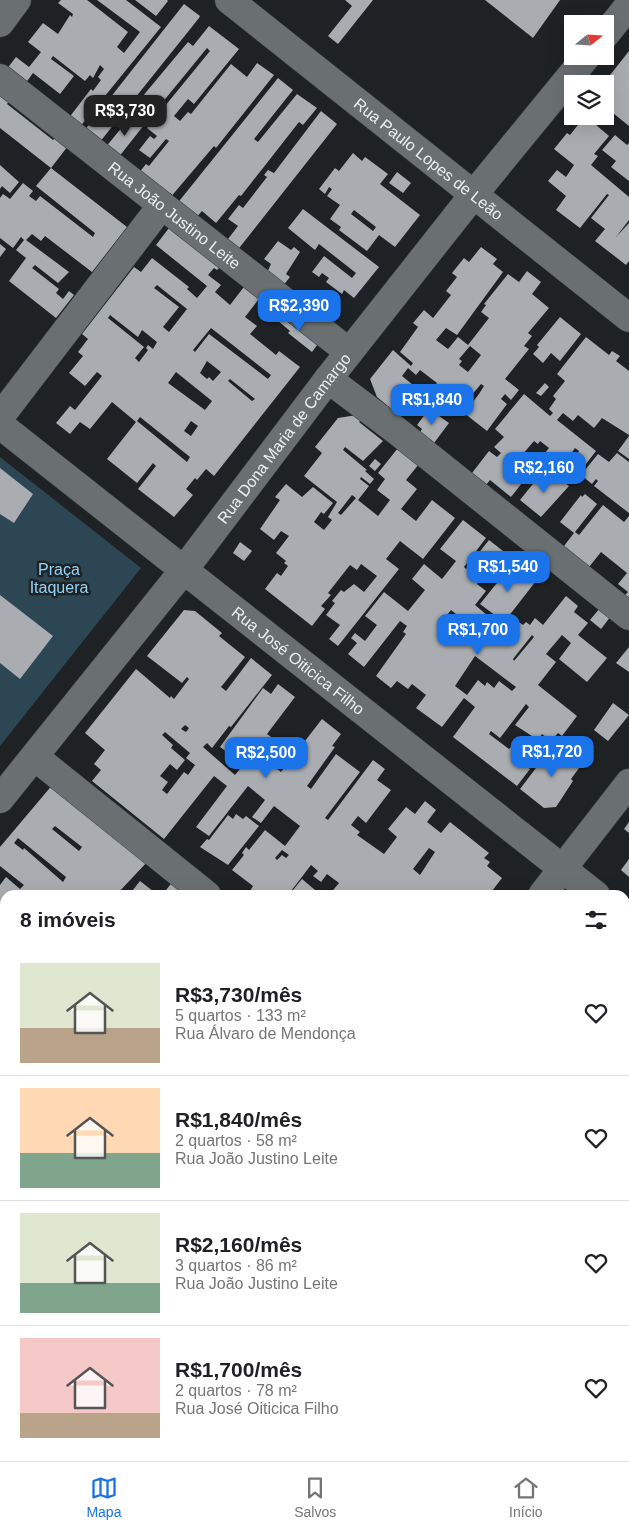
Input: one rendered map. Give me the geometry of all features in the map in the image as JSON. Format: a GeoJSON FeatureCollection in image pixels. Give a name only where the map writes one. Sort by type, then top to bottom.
{"type":"FeatureCollection","features":[{"type":"Feature","properties":{"kind":"street"},"geometry":{"type":"LineString","coordinates":[[0,23],[18,0]]}},
{"type":"Feature","properties":{"kind":"street","name":"Rua Paulo Lopes de Leão"},"geometry":{"type":"LineString","coordinates":[[228,0],[629,318]]}},
{"type":"Feature","properties":{"kind":"street"},"geometry":{"type":"LineString","coordinates":[[614,23],[629,5]]}},
{"type":"Feature","properties":{"kind":"street","name":"Rua Dona Maria de Camargo"},"geometry":{"type":"LineString","coordinates":[[0,799],[183,571],[349,352],[474,194],[580,65]]}},
{"type":"Feature","properties":{"kind":"street","name":"Rua João Justino Leite"},"geometry":{"type":"LineString","coordinates":[[0,78],[349,352]]}},
{"type":"Feature","properties":{"kind":"street"},"geometry":{"type":"LineString","coordinates":[[0,417],[162,205]]}},
{"type":"Feature","properties":{"kind":"street"},"geometry":{"type":"LineString","coordinates":[[328,379],[397,431],[629,616]]}},
{"type":"Feature","properties":{"kind":"street","name":"Rua José Oiticica Filho"},"geometry":{"type":"LineString","coordinates":[[0,425],[590,890]]}},
{"type":"Feature","properties":{"kind":"street"},"geometry":{"type":"LineString","coordinates":[[35,757],[201,890]]}},
{"type":"Feature","properties":{"kind":"street"},"geometry":{"type":"LineString","coordinates":[[546,890],[629,783]]}},
{"type":"Feature","properties":{"kind":"green space","name":"Praça Itaquera"},"geometry":{"type":"Polygon","coordinates":[[[0,457],[141,568],[0,746],[0,457]]]}},
{"type":"Feature","properties":{"kind":"building"},"geometry":{"type":"Polygon","coordinates":[[[61,0],[87,0],[128,32],[117,47],[124,53],[140,32],[97,0],[126,0],[161,27],[79,128],[68,119],[91,89],[93,91],[101,80],[98,77],[104,69],[100,65],[93,78],[90,75],[85,81],[53,56],[51,59],[74,76],[60,94],[33,73],[25,84],[6,70],[16,57],[29,67],[41,52],[28,42],[43,23],[58,34],[70,15],[72,17],[73,14],[58,3],[61,0]]]}},
{"type":"Feature","properties":{"kind":"building"},"geometry":{"type":"Polygon","coordinates":[[[135,0],[167,0],[168,1],[156,16],[135,0]]]}},
{"type":"Feature","properties":{"kind":"building"},"geometry":{"type":"Polygon","coordinates":[[[345,0],[373,0],[338,44],[328,36],[352,6],[345,0]]]}},
{"type":"Feature","properties":{"kind":"building"},"geometry":{"type":"Polygon","coordinates":[[[485,0],[560,0],[533,38],[485,0]]]}},
{"type":"Feature","properties":{"kind":"building"},"geometry":{"type":"Polygon","coordinates":[[[184,4],[200,16],[199,18],[99,143],[84,131],[184,4]]]}},
{"type":"Feature","properties":{"kind":"building"},"geometry":{"type":"Polygon","coordinates":[[[209,26],[239,49],[194,104],[188,99],[174,116],[180,121],[188,112],[191,114],[231,64],[247,77],[257,63],[274,75],[216,148],[214,146],[169,199],[138,174],[146,164],[149,166],[169,141],[166,139],[150,158],[139,150],[150,136],[154,139],[157,136],[147,128],[210,51],[207,48],[152,115],[137,103],[188,42],[193,46],[209,26]]]}},
{"type":"Feature","properties":{"kind":"building"},"geometry":{"type":"Polygon","coordinates":[[[629,51],[629,126],[614,114],[614,75],[610,75],[629,51]]]}},
{"type":"Feature","properties":{"kind":"building"},"geometry":{"type":"Polygon","coordinates":[[[278,78],[293,90],[254,139],[258,142],[297,94],[317,108],[303,125],[299,122],[241,196],[239,195],[216,223],[202,211],[194,220],[176,205],[278,78]]]}},
{"type":"Feature","properties":{"kind":"building"},"geometry":{"type":"Polygon","coordinates":[[[0,91],[11,99],[7,104],[53,140],[57,136],[68,146],[51,168],[0,128],[0,91]]]}},
{"type":"Feature","properties":{"kind":"building"},"geometry":{"type":"Polygon","coordinates":[[[321,111],[337,124],[236,252],[225,243],[238,226],[228,219],[239,205],[243,208],[267,177],[264,175],[268,170],[274,173],[321,111]]]}},
{"type":"Feature","properties":{"kind":"building"},"geometry":{"type":"Polygon","coordinates":[[[132,115],[144,125],[118,158],[105,148],[132,115]]]}},
{"type":"Feature","properties":{"kind":"building"},"geometry":{"type":"Polygon","coordinates":[[[578,125],[596,125],[609,136],[594,154],[598,156],[591,165],[629,197],[629,220],[616,237],[629,223],[629,261],[626,265],[595,241],[605,229],[591,218],[609,195],[607,194],[580,228],[556,210],[566,196],[548,181],[557,170],[566,177],[574,165],[554,149],[567,133],[570,135],[578,125]]]}},
{"type":"Feature","properties":{"kind":"building"},"geometry":{"type":"Polygon","coordinates":[[[615,135],[627,145],[629,143],[629,181],[611,167],[616,161],[602,150],[615,135]]]}},
{"type":"Feature","properties":{"kind":"building"},"geometry":{"type":"Polygon","coordinates":[[[353,153],[362,161],[365,157],[388,174],[380,184],[420,215],[395,247],[379,235],[367,251],[339,230],[341,227],[330,219],[340,205],[327,196],[332,189],[329,187],[325,194],[319,189],[335,168],[339,171],[353,153]],[[354,210],[351,214],[373,231],[376,227],[354,210]]]}},
{"type":"Feature","properties":{"kind":"building"},"geometry":{"type":"Polygon","coordinates":[[[0,165],[19,182],[10,193],[2,186],[0,189],[0,165]]]}},
{"type":"Feature","properties":{"kind":"building"},"geometry":{"type":"Polygon","coordinates":[[[51,168],[127,227],[92,272],[45,236],[41,241],[32,234],[26,240],[69,272],[58,283],[35,265],[32,268],[59,289],[56,293],[63,299],[69,291],[74,295],[56,318],[9,281],[26,258],[16,250],[24,240],[21,237],[13,248],[0,238],[0,198],[3,194],[10,199],[23,183],[33,191],[29,196],[36,201],[40,196],[93,237],[95,233],[36,186],[51,168]]]}},
{"type":"Feature","properties":{"kind":"building"},"geometry":{"type":"Polygon","coordinates":[[[397,172],[411,183],[403,193],[389,183],[397,172]]]}},
{"type":"Feature","properties":{"kind":"building"},"geometry":{"type":"Polygon","coordinates":[[[303,209],[379,267],[354,298],[344,290],[342,294],[326,282],[329,278],[322,273],[319,277],[312,272],[324,256],[352,278],[356,273],[319,244],[315,250],[288,228],[303,209]]]}},
{"type":"Feature","properties":{"kind":"building"},"geometry":{"type":"Polygon","coordinates":[[[172,224],[223,264],[217,270],[214,268],[208,275],[221,285],[215,292],[230,305],[247,283],[262,295],[245,317],[257,326],[250,334],[276,355],[279,351],[300,367],[214,476],[206,469],[197,480],[195,478],[186,489],[193,495],[174,517],[138,489],[156,466],[153,463],[137,483],[107,459],[136,422],[112,402],[90,429],[80,422],[70,434],[56,423],[70,406],[75,410],[102,376],[97,372],[85,386],[69,373],[83,356],[78,352],[88,339],[82,334],[134,267],[141,272],[152,258],[189,287],[187,289],[197,298],[207,286],[156,245],[172,224]],[[157,285],[154,288],[179,307],[163,327],[169,332],[187,309],[157,285]],[[110,315],[108,318],[144,347],[135,358],[139,362],[148,350],[146,348],[148,345],[153,349],[157,342],[142,330],[138,337],[110,315]],[[211,328],[193,350],[195,352],[209,334],[268,379],[271,375],[211,328]],[[207,361],[200,373],[207,379],[209,377],[213,381],[221,372],[207,361]],[[176,372],[168,383],[205,410],[212,401],[176,372]],[[230,379],[228,381],[252,401],[255,399],[230,379]],[[140,417],[137,421],[187,462],[190,457],[140,417]],[[191,421],[184,431],[191,436],[198,426],[191,421]]]}},
{"type":"Feature","properties":{"kind":"building"},"geometry":{"type":"Polygon","coordinates":[[[278,241],[291,250],[294,247],[300,252],[286,274],[290,277],[282,287],[266,275],[271,264],[264,259],[278,241]]]}},
{"type":"Feature","properties":{"kind":"building"},"geometry":{"type":"Polygon","coordinates":[[[0,244],[6,249],[0,257],[0,244]]]}},
{"type":"Feature","properties":{"kind":"building"},"geometry":{"type":"Polygon","coordinates":[[[481,247],[497,259],[493,264],[503,272],[457,335],[446,328],[436,340],[448,349],[458,337],[468,345],[489,318],[481,312],[486,305],[484,304],[508,274],[519,282],[527,271],[541,282],[532,294],[549,308],[528,333],[532,336],[524,346],[529,349],[505,379],[519,390],[511,400],[505,394],[501,399],[507,404],[487,431],[464,413],[484,386],[481,384],[455,415],[430,392],[437,383],[420,370],[416,375],[408,368],[402,376],[419,390],[399,415],[377,397],[370,379],[393,350],[411,366],[413,363],[400,352],[418,327],[413,323],[424,310],[433,318],[451,295],[446,291],[457,277],[452,273],[464,258],[469,262],[481,247]],[[470,346],[459,359],[462,361],[459,365],[468,372],[481,355],[470,346]]]}},
{"type":"Feature","properties":{"kind":"building"},"geometry":{"type":"Polygon","coordinates":[[[283,312],[320,341],[312,352],[288,333],[290,331],[277,320],[283,312]]]}},
{"type":"Feature","properties":{"kind":"building"},"geometry":{"type":"Polygon","coordinates":[[[560,317],[581,334],[560,361],[551,353],[543,363],[533,354],[539,347],[537,345],[560,317]]]}},
{"type":"Feature","properties":{"kind":"building"},"geometry":{"type":"Polygon","coordinates":[[[586,337],[609,355],[612,351],[620,356],[616,361],[629,371],[629,435],[602,418],[594,428],[578,415],[573,421],[563,413],[557,420],[596,451],[576,477],[570,472],[573,467],[570,464],[579,451],[575,448],[559,471],[554,467],[550,472],[534,463],[542,452],[544,454],[549,448],[540,441],[538,444],[534,441],[522,455],[532,467],[527,473],[529,474],[511,497],[490,480],[486,485],[472,473],[489,451],[497,457],[501,453],[494,447],[504,437],[495,429],[524,394],[550,416],[553,413],[549,409],[556,399],[553,396],[565,381],[557,374],[586,337]]]}},
{"type":"Feature","properties":{"kind":"building"},"geometry":{"type":"Polygon","coordinates":[[[545,383],[549,387],[541,396],[536,393],[545,383]]]}},
{"type":"Feature","properties":{"kind":"building"},"geometry":{"type":"Polygon","coordinates":[[[429,409],[449,423],[434,443],[420,432],[422,429],[417,425],[429,409]]]}},
{"type":"Feature","properties":{"kind":"building"},"geometry":{"type":"Polygon","coordinates":[[[357,415],[362,419],[359,422],[383,441],[363,461],[345,447],[343,450],[367,470],[365,471],[374,479],[370,484],[361,477],[360,479],[369,486],[358,500],[378,516],[390,500],[377,490],[385,479],[378,473],[398,448],[419,464],[406,480],[417,489],[401,509],[416,521],[432,500],[455,518],[423,559],[400,541],[386,559],[399,569],[338,646],[329,639],[340,625],[326,615],[335,603],[332,601],[341,590],[344,592],[354,584],[364,592],[377,576],[361,564],[357,570],[350,565],[328,593],[331,595],[321,606],[325,609],[312,626],[265,589],[277,573],[281,576],[288,566],[284,563],[286,561],[276,553],[289,536],[281,531],[274,540],[260,529],[280,500],[275,497],[286,484],[302,497],[313,487],[333,503],[324,514],[321,512],[314,522],[324,530],[332,520],[328,517],[337,502],[304,476],[322,453],[315,447],[338,418],[357,415]],[[352,495],[338,513],[341,515],[356,498],[352,495]]]}},
{"type":"Feature","properties":{"kind":"building"},"geometry":{"type":"Polygon","coordinates":[[[629,436],[629,459],[618,451],[629,436]]]}},
{"type":"Feature","properties":{"kind":"building"},"geometry":{"type":"Polygon","coordinates":[[[617,453],[629,462],[629,513],[594,486],[598,481],[596,479],[592,484],[581,475],[598,454],[609,462],[617,453]]]}},
{"type":"Feature","properties":{"kind":"building"},"geometry":{"type":"Polygon","coordinates":[[[375,459],[381,464],[375,471],[369,466],[375,459]]]}},
{"type":"Feature","properties":{"kind":"building"},"geometry":{"type":"Polygon","coordinates":[[[0,468],[33,494],[14,523],[0,514],[0,468]]]}},
{"type":"Feature","properties":{"kind":"building"},"geometry":{"type":"Polygon","coordinates":[[[540,475],[550,483],[556,476],[569,486],[541,517],[520,500],[540,475]]]}},
{"type":"Feature","properties":{"kind":"building"},"geometry":{"type":"Polygon","coordinates":[[[585,494],[597,504],[575,532],[579,535],[603,505],[624,522],[629,516],[629,598],[625,595],[628,592],[618,584],[627,573],[601,552],[589,567],[564,546],[574,533],[560,522],[581,495],[582,497],[585,494]]]}},
{"type":"Feature","properties":{"kind":"building"},"geometry":{"type":"Polygon","coordinates":[[[463,520],[486,538],[464,567],[466,569],[489,540],[503,551],[477,584],[486,591],[475,605],[500,626],[489,641],[492,643],[512,617],[523,625],[526,622],[530,625],[535,618],[543,625],[566,596],[578,606],[574,612],[588,623],[578,635],[607,658],[587,682],[559,659],[571,643],[562,635],[546,654],[556,662],[538,685],[577,716],[562,736],[558,733],[551,741],[542,734],[538,740],[515,725],[529,707],[526,704],[500,738],[491,731],[489,734],[509,749],[512,746],[517,750],[513,755],[530,769],[517,786],[453,737],[475,707],[464,698],[442,727],[416,708],[426,695],[412,684],[408,689],[397,681],[391,688],[376,676],[406,634],[403,632],[407,626],[400,621],[364,667],[348,654],[357,643],[351,638],[355,633],[365,641],[377,625],[365,616],[384,592],[408,611],[425,590],[412,579],[424,564],[442,579],[456,561],[440,549],[463,520]],[[451,610],[438,627],[449,636],[462,619],[451,610]],[[532,635],[513,659],[514,661],[534,637],[532,635]],[[475,656],[455,686],[467,695],[478,680],[485,686],[487,682],[494,688],[499,681],[512,691],[516,687],[475,656]]]}},
{"type":"Feature","properties":{"kind":"building"},"geometry":{"type":"Polygon","coordinates":[[[240,542],[252,551],[244,561],[233,553],[240,542]]]}},
{"type":"Feature","properties":{"kind":"building"},"geometry":{"type":"Polygon","coordinates":[[[513,563],[536,581],[504,622],[480,604],[513,563]]]}},
{"type":"Feature","properties":{"kind":"building"},"geometry":{"type":"Polygon","coordinates":[[[0,595],[53,636],[20,679],[0,663],[0,595]]]}},
{"type":"Feature","properties":{"kind":"building"},"geometry":{"type":"Polygon","coordinates":[[[600,608],[611,616],[601,629],[590,620],[600,608]]]}},
{"type":"Feature","properties":{"kind":"building"},"geometry":{"type":"Polygon","coordinates":[[[184,610],[195,611],[222,633],[219,636],[245,657],[221,687],[226,691],[251,658],[272,675],[212,748],[207,743],[203,747],[235,775],[244,764],[220,747],[263,688],[271,694],[278,684],[295,697],[267,734],[290,751],[278,767],[273,763],[272,765],[281,772],[322,719],[341,734],[332,746],[335,747],[307,786],[311,789],[336,754],[360,772],[325,818],[328,820],[373,760],[385,769],[377,780],[391,790],[366,823],[358,816],[351,825],[360,832],[357,835],[384,854],[397,837],[388,829],[406,807],[415,814],[425,801],[436,810],[427,822],[441,833],[450,822],[489,853],[484,858],[490,862],[487,866],[502,878],[493,890],[333,890],[339,883],[327,874],[321,882],[313,876],[318,871],[311,865],[292,890],[251,890],[253,886],[232,870],[244,855],[242,853],[246,847],[249,850],[265,830],[285,846],[300,826],[274,806],[261,823],[252,817],[265,800],[248,786],[209,836],[196,827],[227,786],[214,776],[164,839],[92,781],[101,770],[94,764],[105,750],[85,733],[136,669],[170,698],[171,696],[174,699],[189,679],[187,677],[182,683],[147,656],[184,610]],[[185,725],[181,729],[186,732],[189,728],[185,725]],[[165,732],[162,735],[173,745],[171,748],[185,760],[177,770],[170,764],[160,776],[168,782],[162,790],[167,794],[184,772],[188,775],[195,765],[186,758],[190,753],[165,732]],[[429,848],[413,869],[420,875],[435,852],[429,848]],[[282,850],[275,858],[277,860],[282,855],[286,858],[289,855],[282,850]]]}},
{"type":"Feature","properties":{"kind":"building"},"geometry":{"type":"Polygon","coordinates":[[[629,647],[629,672],[616,663],[629,647]]]}},
{"type":"Feature","properties":{"kind":"building"},"geometry":{"type":"Polygon","coordinates":[[[613,703],[629,715],[608,741],[594,730],[613,703]]]}},
{"type":"Feature","properties":{"kind":"building"},"geometry":{"type":"Polygon","coordinates":[[[555,743],[582,764],[571,779],[573,781],[556,807],[544,808],[520,789],[555,743]]]}},
{"type":"Feature","properties":{"kind":"building"},"geometry":{"type":"Polygon","coordinates":[[[54,783],[149,860],[121,890],[0,890],[0,885],[6,877],[20,889],[24,885],[0,866],[0,847],[54,783]],[[55,826],[52,829],[79,851],[82,847],[55,826]],[[18,838],[14,843],[23,850],[24,848],[63,882],[66,877],[18,838]]]}},
{"type":"Feature","properties":{"kind":"building"},"geometry":{"type":"Polygon","coordinates":[[[236,814],[243,819],[246,816],[259,826],[228,865],[200,847],[207,839],[209,840],[228,815],[233,819],[236,814]]]}},
{"type":"Feature","properties":{"kind":"building"},"geometry":{"type":"Polygon","coordinates":[[[629,822],[629,833],[624,829],[629,822]]]}},
{"type":"Feature","properties":{"kind":"building"},"geometry":{"type":"Polygon","coordinates":[[[629,859],[629,877],[621,870],[629,859]]]}},
{"type":"Feature","properties":{"kind":"building"},"geometry":{"type":"Polygon","coordinates":[[[302,879],[315,890],[293,890],[302,879]]]}},
{"type":"Feature","properties":{"kind":"building"},"geometry":{"type":"Polygon","coordinates":[[[174,880],[187,890],[166,890],[174,880]]]}},
{"type":"Feature","properties":{"kind":"building"},"geometry":{"type":"Polygon","coordinates":[[[140,881],[152,890],[133,890],[140,881]]]}}]}
